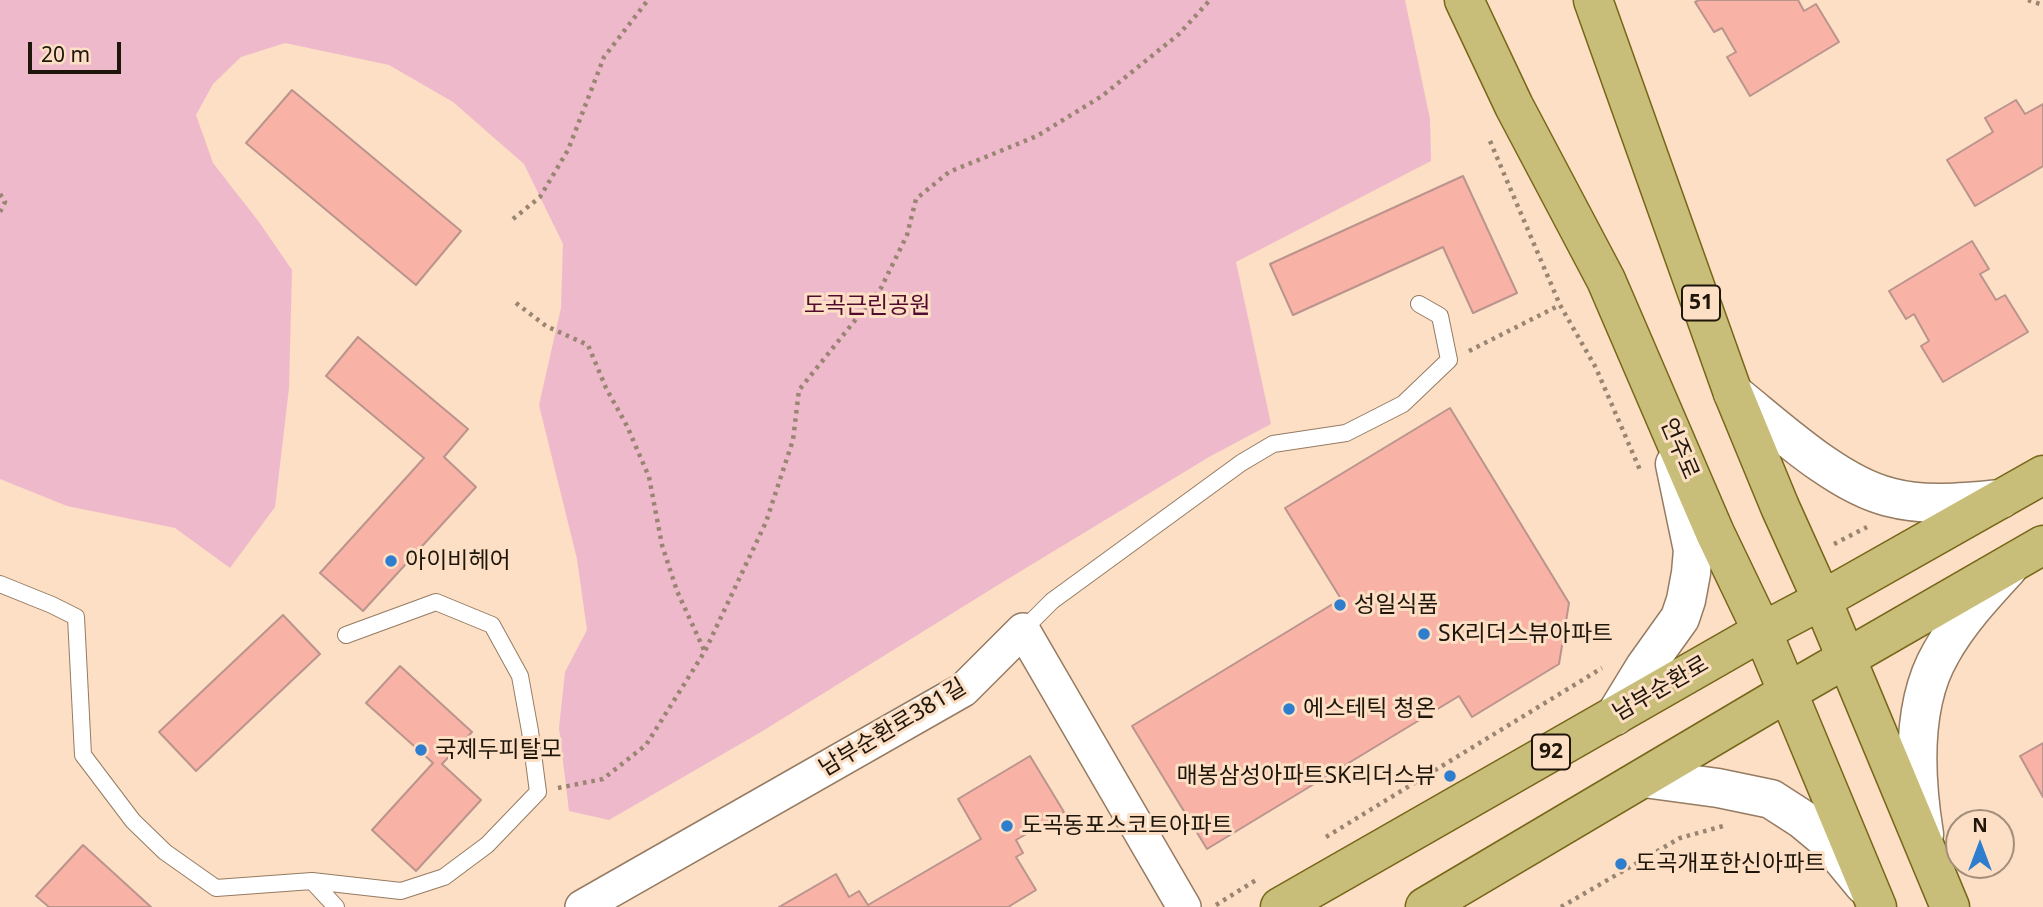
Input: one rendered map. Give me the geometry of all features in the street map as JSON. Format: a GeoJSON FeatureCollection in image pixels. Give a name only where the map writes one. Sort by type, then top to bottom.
{"type":"FeatureCollection","features":[{"type":"Feature","properties":{"kind":"main road","name":"언주로"},"geometry":{"type":"LineString","coordinates":[[1464,0],[1514,106],[1606,280],[1715,533],[1763,633],[1875,902]]}},
{"type":"Feature","properties":{"kind":"main road","name":"51"},"geometry":{"type":"LineString","coordinates":[[1593,0],[1733,394],[1950,907]]}},
{"type":"Feature","properties":{"kind":"main road"},"geometry":{"type":"LineString","coordinates":[[1733,394],[1839,475],[1874,493],[1891,498],[1941,504],[2001,499]]}},
{"type":"Feature","properties":{"kind":"main road"},"geometry":{"type":"LineString","coordinates":[[1615,716],[1679,618],[1686,600],[1691,573],[1693,550],[1668,424]]}},
{"type":"Feature","properties":{"kind":"main road","name":"남부순환로"},"geometry":{"type":"LineString","coordinates":[[1280,907],[1752,637],[2043,475]]}},
{"type":"Feature","properties":{"kind":"main road"},"geometry":{"type":"LineString","coordinates":[[1426,907],[2030,552]]}},
{"type":"Feature","properties":{"kind":"main road"},"geometry":{"type":"LineString","coordinates":[[1928,853],[1917,768],[1926,687],[1941,653],[1982,596],[2030,552]]}},
{"type":"Feature","properties":{"kind":"main road"},"geometry":{"type":"LineString","coordinates":[[1644,778],[1718,788],[1771,799],[1826,839],[1875,902]]}},
{"type":"Feature","properties":{"kind":"street","name":"남부순환로381길"},"geometry":{"type":"LineString","coordinates":[[582,907],[963,690],[1023,630]]}},
{"type":"Feature","properties":{"kind":"street"},"geometry":{"type":"LineString","coordinates":[[1023,630],[1184,907]]}},
{"type":"Feature","properties":{"kind":"lane"},"geometry":{"type":"LineString","coordinates":[[1023,630],[1052,601],[1241,463],[1273,444],[1346,433],[1403,404],[1449,360],[1440,316],[1419,304]]}},
{"type":"Feature","properties":{"kind":"lane"},"geometry":{"type":"LineString","coordinates":[[0,584],[76,617],[83,755],[132,821],[165,852],[216,888],[312,881],[401,891],[444,877],[488,845],[538,792],[520,676],[492,625],[436,602],[346,635]]}},
{"type":"Feature","properties":{"kind":"lane"},"geometry":{"type":"LineString","coordinates":[[312,881],[336,907]]}},
{"type":"Feature","properties":{"kind":"path"},"geometry":{"type":"LineString","coordinates":[[513,219],[540,197],[568,150],[604,57],[648,0]]}},
{"type":"Feature","properties":{"kind":"path"},"geometry":{"type":"LineString","coordinates":[[538,792],[603,779],[646,745],[705,651],[766,522],[793,440],[799,390],[881,288],[907,235],[916,199],[948,172],[1037,136],[1102,96],[1179,34],[1210,0]]}},
{"type":"Feature","properties":{"kind":"path"},"geometry":{"type":"LineString","coordinates":[[2028,0],[2043,5]]}},
{"type":"Feature","properties":{"kind":"path"},"geometry":{"type":"LineString","coordinates":[[1487,133],[1560,305],[1596,369],[1645,482]]}},
{"type":"Feature","properties":{"kind":"path"},"geometry":{"type":"LineString","coordinates":[[0,194],[5,202],[0,212]]}},
{"type":"Feature","properties":{"kind":"path"},"geometry":{"type":"LineString","coordinates":[[516,303],[546,326],[588,345],[649,477],[662,545],[677,592],[705,651]]}},
{"type":"Feature","properties":{"kind":"path"},"geometry":{"type":"LineString","coordinates":[[1449,360],[1560,305]]}},
{"type":"Feature","properties":{"kind":"green space","name":"도곡근린공원"},"geometry":{"type":"Polygon","coordinates":[[[0,0],[1405,0],[1430,119],[1431,161],[1236,262],[1271,424],[1209,457],[761,732],[609,820],[569,811],[559,728],[565,672],[587,630],[577,559],[539,405],[561,308],[563,244],[524,164],[453,102],[389,65],[285,43],[241,57],[213,84],[196,115],[213,163],[292,270],[289,388],[275,507],[230,568],[175,528],[67,506],[0,479],[0,0]]]}},
{"type":"Feature","properties":{"kind":"building"},"geometry":{"type":"Polygon","coordinates":[[[1798,0],[1804,11],[1816,4],[1839,42],[1750,96],[1727,57],[1736,52],[1722,28],[1714,32],[1695,2],[1798,0]]]}},
{"type":"Feature","properties":{"kind":"building"},"geometry":{"type":"Polygon","coordinates":[[[292,90],[461,231],[416,285],[246,143],[292,90]]]}},
{"type":"Feature","properties":{"kind":"building"},"geometry":{"type":"Polygon","coordinates":[[[2016,100],[2025,114],[2043,104],[2043,166],[1975,206],[1947,160],[1993,132],[1985,118],[2016,100]]]}},
{"type":"Feature","properties":{"kind":"building"},"geometry":{"type":"Polygon","coordinates":[[[1463,176],[1517,293],[1473,313],[1443,247],[1293,315],[1270,264],[1463,176]]]}},
{"type":"Feature","properties":{"kind":"building"},"geometry":{"type":"Polygon","coordinates":[[[1972,241],[1989,269],[1980,274],[1996,300],[2005,295],[2028,332],[1943,382],[1921,346],[1929,341],[1914,314],[1906,319],[1889,291],[1972,241]]]}},
{"type":"Feature","properties":{"kind":"building"},"geometry":{"type":"Polygon","coordinates":[[[358,337],[468,429],[444,457],[476,487],[363,611],[320,573],[424,458],[326,376],[358,337]]]}},
{"type":"Feature","properties":{"kind":"building","name":"SK리더스뷰아파트"},"geometry":{"type":"Polygon","coordinates":[[[1450,408],[1569,603],[1559,664],[1472,717],[1459,696],[1207,849],[1132,726],[1341,599],[1285,508],[1450,408]]]}},
{"type":"Feature","properties":{"kind":"building"},"geometry":{"type":"Polygon","coordinates":[[[283,615],[320,654],[196,771],[159,732],[283,615]]]}},
{"type":"Feature","properties":{"kind":"building"},"geometry":{"type":"Polygon","coordinates":[[[400,666],[472,732],[442,764],[481,800],[416,871],[372,830],[433,763],[366,703],[400,666]]]}},
{"type":"Feature","properties":{"kind":"building"},"geometry":{"type":"Polygon","coordinates":[[[2043,743],[2043,797],[2020,756],[2043,743]]]}},
{"type":"Feature","properties":{"kind":"building","name":"도곡동포스코트아파트"},"geometry":{"type":"Polygon","coordinates":[[[1030,756],[1064,812],[1016,840],[1023,853],[1016,857],[1036,890],[1008,907],[779,907],[836,874],[849,897],[859,891],[868,905],[981,839],[958,799],[1030,756]]]}},
{"type":"Feature","properties":{"kind":"building"},"geometry":{"type":"Polygon","coordinates":[[[83,845],[151,907],[49,907],[36,896],[83,845]]]}},
{"type":"Feature","properties":{"kind":"place","name":"아이비헤어"},"geometry":{"type":"Point","coordinates":[391,561]}},
{"type":"Feature","properties":{"kind":"place","name":"성일식품"},"geometry":{"type":"Point","coordinates":[1340,605]}},
{"type":"Feature","properties":{"kind":"place","name":"SK리더스뷰아파트"},"geometry":{"type":"Point","coordinates":[1424,634]}},
{"type":"Feature","properties":{"kind":"place","name":"에스테틱 청온"},"geometry":{"type":"Point","coordinates":[1289,709]}},
{"type":"Feature","properties":{"kind":"place","name":"국제두피탈모"},"geometry":{"type":"Point","coordinates":[421,750]}},
{"type":"Feature","properties":{"kind":"place","name":"매봉삼성아파트SK리더스뷰"},"geometry":{"type":"Point","coordinates":[1450,776]}},
{"type":"Feature","properties":{"kind":"place","name":"도곡동포스코트아파트"},"geometry":{"type":"Point","coordinates":[1007,826]}},
{"type":"Feature","properties":{"kind":"place","name":"도곡개포한신아파트"},"geometry":{"type":"Point","coordinates":[1621,864]}}]}
